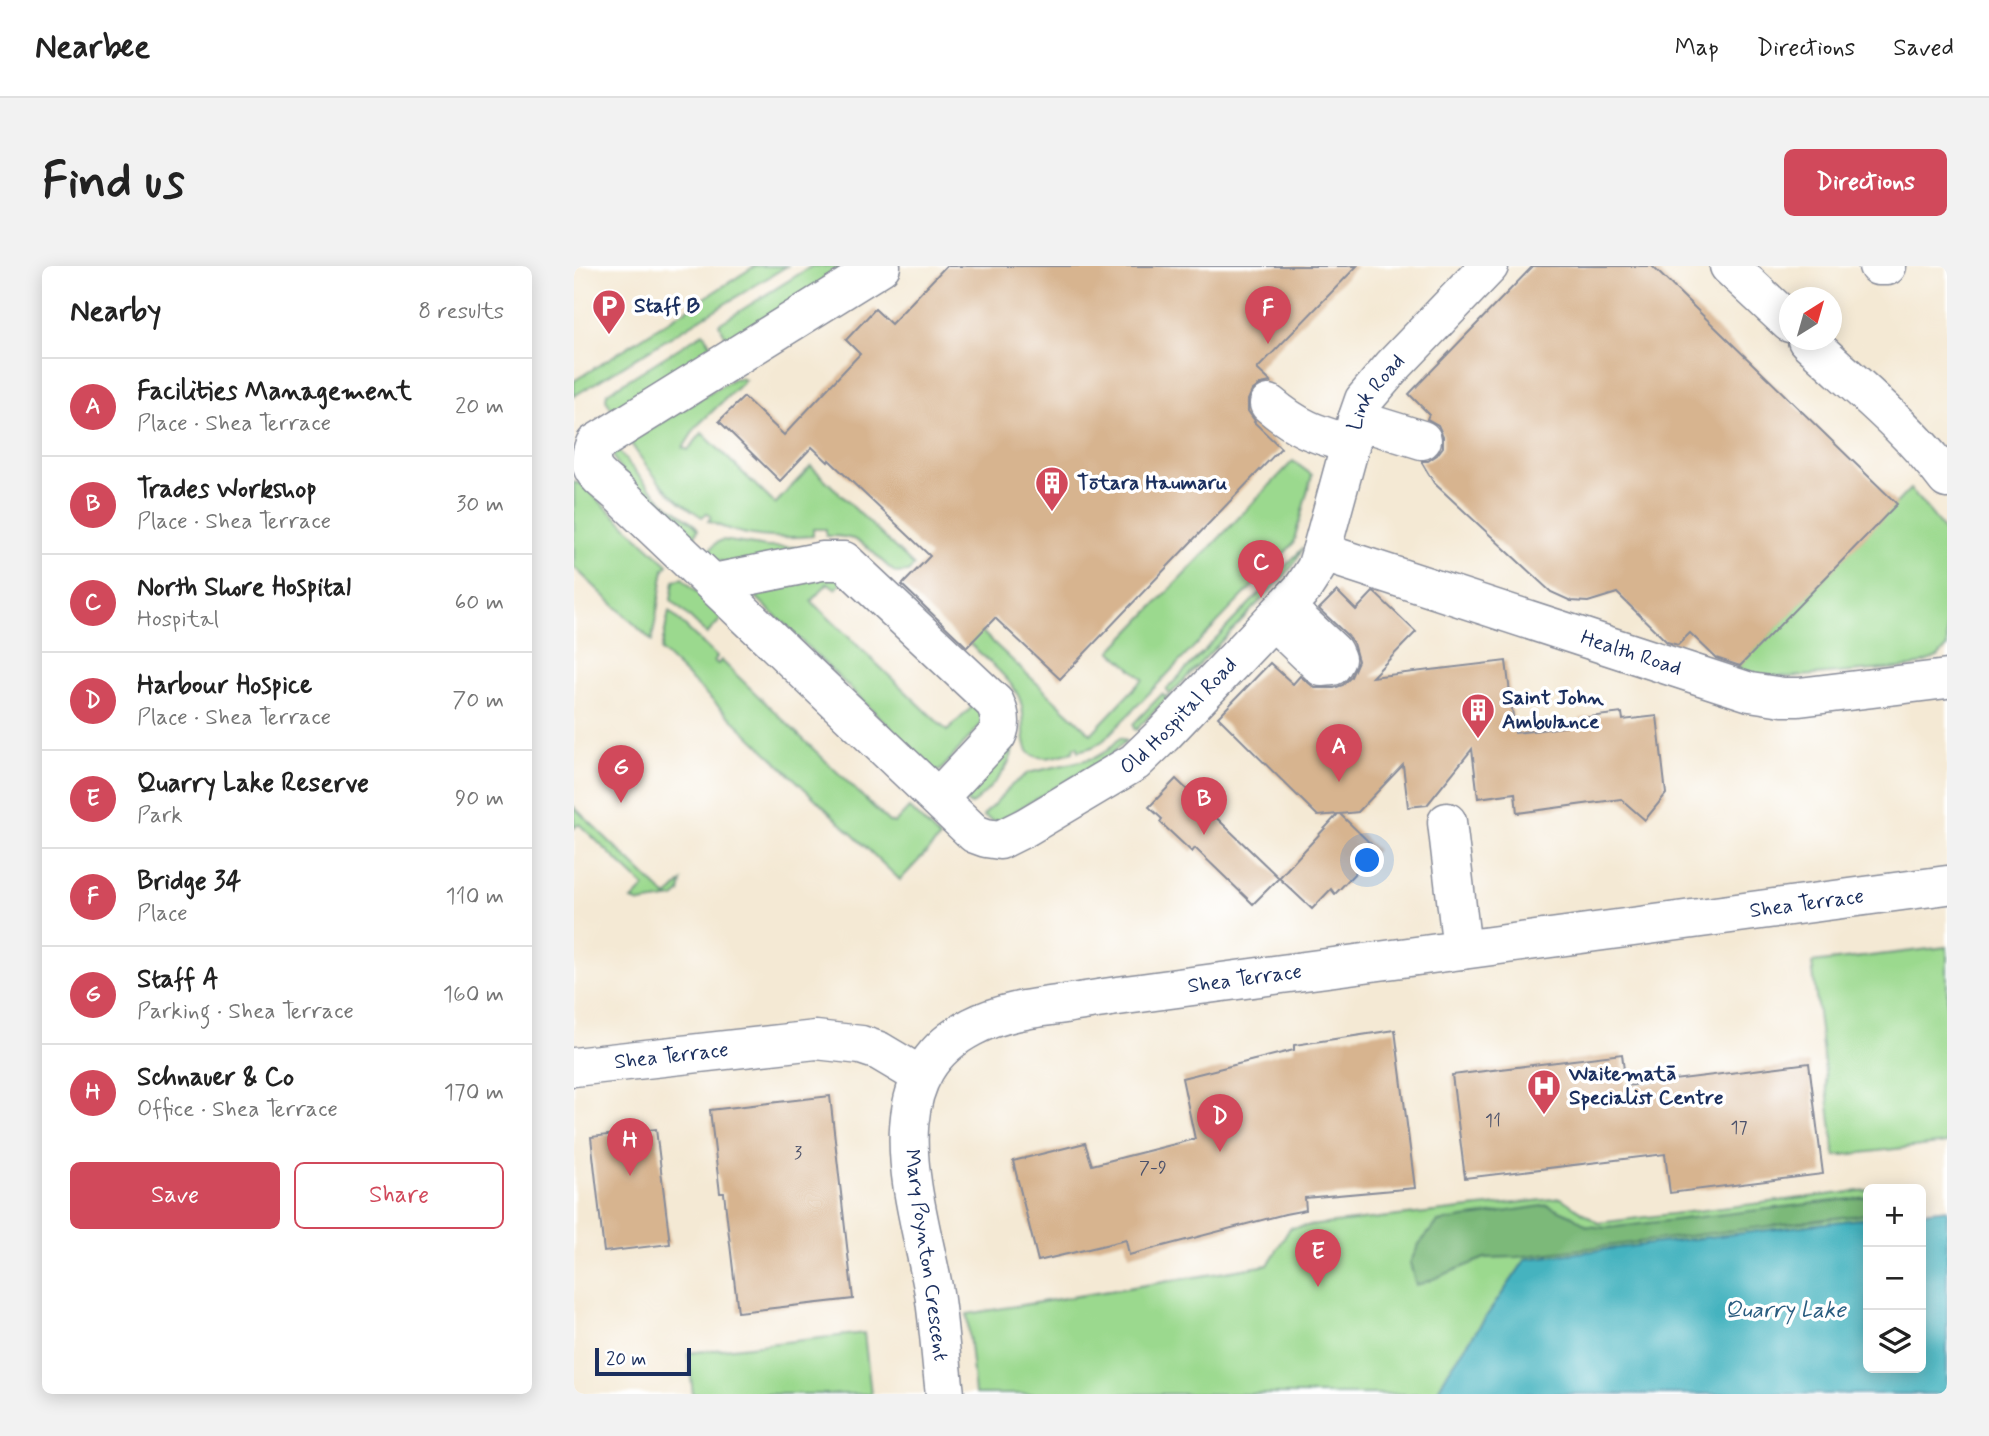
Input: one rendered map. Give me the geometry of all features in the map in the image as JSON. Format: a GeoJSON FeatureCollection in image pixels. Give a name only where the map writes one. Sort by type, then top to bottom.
{"type":"FeatureCollection","features":[{"type":"Feature","properties":{"kind":"street"},"geometry":{"type":"LineString","coordinates":[[713,583],[821,561],[844,561],[995,703],[1000,724],[997,735],[938,798],[593,472],[590,465],[595,444],[881,266]]}},
{"type":"Feature","properties":{"kind":"street","name":"Link Road"},"geometry":{"type":"LineString","coordinates":[[1321,552],[1364,400],[1489,266]]}},
{"type":"Feature","properties":{"kind":"street"},"geometry":{"type":"LineString","coordinates":[[1729,266],[1779,313]]}},
{"type":"Feature","properties":{"kind":"street"},"geometry":{"type":"LineString","coordinates":[[1878,266],[1887,266]]}},
{"type":"Feature","properties":{"kind":"street"},"geometry":{"type":"LineString","coordinates":[[1818,350],[1910,437],[1947,479]]}},
{"type":"Feature","properties":{"kind":"street"},"geometry":{"type":"LineString","coordinates":[[1269,404],[1297,426],[1312,433],[1354,432],[1422,440]]}},
{"type":"Feature","properties":{"kind":"street","name":"Old Hospital Road"},"geometry":{"type":"LineString","coordinates":[[938,798],[975,834],[1000,840],[1135,762],[1164,735],[1310,579],[1321,552]]}},
{"type":"Feature","properties":{"kind":"street","name":"Health Road"},"geometry":{"type":"LineString","coordinates":[[1321,552],[1751,692],[1799,697],[1947,679]]}},
{"type":"Feature","properties":{"kind":"street"},"geometry":{"type":"LineString","coordinates":[[1447,822],[1462,950]]}},
{"type":"Feature","properties":{"kind":"street","name":"Shea Terrace"},"geometry":{"type":"LineString","coordinates":[[574,1067],[816,1040],[861,1045],[879,1051],[921,1076],[941,1048],[973,1026],[994,1017],[1036,1008],[1943,883]]}},
{"type":"Feature","properties":{"kind":"street","name":"Mary Poynton Crescent"},"geometry":{"type":"LineString","coordinates":[[921,1076],[909,1120],[908,1150],[913,1190],[934,1294],[945,1394]]}},
{"type":"Feature","properties":{"kind":"green space"},"geometry":{"type":"Polygon","coordinates":[[[755,266],[787,266],[574,396],[574,381],[755,266]]]}},
{"type":"Feature","properties":{"kind":"green space"},"geometry":{"type":"Polygon","coordinates":[[[812,266],[848,266],[727,340],[719,324],[812,266]]]}},
{"type":"Feature","properties":{"kind":"green space"},"geometry":{"type":"Polygon","coordinates":[[[703,333],[713,348],[613,411],[606,400],[607,393],[703,333]]]}},
{"type":"Feature","properties":{"kind":"green space"},"geometry":{"type":"Polygon","coordinates":[[[733,379],[745,380],[696,427],[683,448],[688,450],[702,433],[775,504],[811,466],[914,566],[908,572],[896,573],[859,541],[826,536],[826,529],[813,529],[813,536],[772,537],[721,527],[708,521],[711,517],[707,513],[702,517],[679,501],[662,484],[630,442],[733,379]]]}},
{"type":"Feature","properties":{"kind":"green space"},"geometry":{"type":"Polygon","coordinates":[[[618,450],[663,501],[698,529],[693,540],[618,467],[613,456],[618,450]]]}},
{"type":"Feature","properties":{"kind":"green space"},"geometry":{"type":"Polygon","coordinates":[[[1293,461],[1312,475],[1293,544],[1104,740],[1093,747],[1078,751],[1078,747],[1074,747],[1073,752],[1045,758],[1029,753],[1022,706],[1016,691],[1000,672],[953,629],[965,616],[1091,734],[1143,679],[1111,651],[1293,461]]]}},
{"type":"Feature","properties":{"kind":"green space"},"geometry":{"type":"Polygon","coordinates":[[[574,482],[581,484],[668,565],[664,569],[652,641],[574,567],[574,482]]]}},
{"type":"Feature","properties":{"kind":"green space"},"geometry":{"type":"Polygon","coordinates":[[[1910,489],[1947,537],[1947,647],[1938,657],[1912,667],[1790,677],[1732,673],[1910,489]]]}},
{"type":"Feature","properties":{"kind":"green space"},"geometry":{"type":"Polygon","coordinates":[[[722,540],[767,547],[812,547],[732,564],[715,560],[707,553],[722,540]]]}},
{"type":"Feature","properties":{"kind":"green space"},"geometry":{"type":"Polygon","coordinates":[[[1303,548],[1285,575],[1136,730],[1134,729],[1133,724],[1162,694],[1166,697],[1170,694],[1166,690],[1303,548]]]}},
{"type":"Feature","properties":{"kind":"green space"},"geometry":{"type":"Polygon","coordinates":[[[819,575],[845,579],[836,589],[828,583],[811,601],[947,731],[975,704],[985,720],[940,771],[935,771],[755,596],[819,575]]]}},
{"type":"Feature","properties":{"kind":"green space"},"geometry":{"type":"Polygon","coordinates":[[[682,578],[723,617],[707,634],[671,600],[674,581],[682,578]]]}},
{"type":"Feature","properties":{"kind":"green space"},"geometry":{"type":"Polygon","coordinates":[[[669,611],[717,657],[714,661],[718,664],[721,660],[889,822],[895,823],[909,808],[940,838],[900,880],[661,651],[669,611]]]}},
{"type":"Feature","properties":{"kind":"green space"},"geometry":{"type":"Polygon","coordinates":[[[1013,725],[1013,750],[1006,767],[989,789],[970,805],[964,794],[1013,725]]]}},
{"type":"Feature","properties":{"kind":"green space"},"geometry":{"type":"Polygon","coordinates":[[[1120,738],[1126,741],[1109,756],[1000,820],[993,821],[983,816],[1012,785],[1028,773],[1094,758],[1108,750],[1120,738]]]}},
{"type":"Feature","properties":{"kind":"green space"},"geometry":{"type":"Polygon","coordinates":[[[574,807],[667,897],[682,882],[680,893],[674,898],[640,903],[632,900],[645,887],[579,824],[574,828],[574,807]]]}},
{"type":"Feature","properties":{"kind":"green space"},"geometry":{"type":"Polygon","coordinates":[[[1947,947],[1947,1143],[1835,1156],[1812,963],[1947,947]]]}},
{"type":"Feature","properties":{"kind":"green space"},"geometry":{"type":"Polygon","coordinates":[[[1863,1191],[1863,1219],[1526,1259],[1448,1372],[1436,1394],[975,1394],[967,1314],[1268,1265],[1290,1228],[1561,1198],[1598,1223],[1863,1191]]]}},
{"type":"Feature","properties":{"kind":"green space"},"geometry":{"type":"Polygon","coordinates":[[[1863,1198],[1863,1215],[1517,1257],[1485,1258],[1416,1286],[1410,1263],[1419,1244],[1438,1222],[1548,1205],[1587,1226],[1607,1228],[1863,1198]]]}},
{"type":"Feature","properties":{"kind":"green space"},"geometry":{"type":"Polygon","coordinates":[[[864,1333],[871,1394],[693,1394],[688,1353],[864,1333]]]}},
{"type":"Feature","properties":{"kind":"water","name":"Quarry Lake"},"geometry":{"type":"Polygon","coordinates":[[[1947,1209],[1947,1394],[1436,1394],[1448,1372],[1526,1259],[1863,1219],[1863,1373],[1926,1373],[1926,1211],[1947,1209]]]}},
{"type":"Feature","properties":{"kind":"building","name":"Tōtara Haumaru"},"geometry":{"type":"Polygon","coordinates":[[[946,266],[1357,266],[1257,369],[1271,382],[1261,384],[1252,391],[1248,400],[1248,411],[1254,422],[1281,448],[1060,679],[995,618],[967,647],[902,585],[930,556],[812,447],[780,481],[719,421],[744,397],[784,435],[860,354],[846,340],[875,309],[891,324],[946,266]]]}},
{"type":"Feature","properties":{"kind":"building"},"geometry":{"type":"Polygon","coordinates":[[[1533,266],[1652,266],[1897,504],[1740,666],[1716,658],[1690,633],[1678,645],[1667,642],[1617,593],[1588,602],[1571,601],[1551,592],[1434,483],[1422,463],[1437,455],[1443,447],[1443,436],[1438,425],[1427,419],[1429,414],[1409,394],[1533,266]]]}},
{"type":"Feature","properties":{"kind":"building"},"geometry":{"type":"Polygon","coordinates":[[[1337,591],[1356,610],[1375,593],[1416,632],[1372,677],[1506,661],[1515,733],[1581,725],[1580,718],[1622,713],[1623,720],[1657,716],[1666,794],[1645,820],[1621,799],[1517,813],[1515,793],[1478,798],[1472,749],[1427,805],[1408,807],[1403,765],[1358,812],[1340,814],[1377,850],[1335,894],[1331,889],[1312,909],[1279,878],[1338,814],[1318,816],[1218,717],[1270,663],[1293,684],[1300,676],[1315,688],[1334,688],[1343,685],[1351,677],[1358,661],[1353,643],[1319,609],[1337,591]]]}},
{"type":"Feature","properties":{"kind":"building"},"geometry":{"type":"Polygon","coordinates":[[[1176,779],[1279,878],[1253,904],[1195,848],[1192,852],[1160,822],[1162,819],[1149,807],[1176,779]]]}},
{"type":"Feature","properties":{"kind":"building"},"geometry":{"type":"Polygon","coordinates":[[[1395,1030],[1415,1188],[1305,1198],[1306,1210],[1129,1255],[1126,1240],[1038,1261],[1013,1161],[1085,1143],[1092,1165],[1195,1139],[1182,1078],[1294,1050],[1294,1045],[1395,1030]]]}},
{"type":"Feature","properties":{"kind":"building"},"geometry":{"type":"Polygon","coordinates":[[[1622,1054],[1626,1086],[1809,1063],[1823,1174],[1670,1193],[1665,1154],[1465,1178],[1452,1075],[1622,1054]]]}},
{"type":"Feature","properties":{"kind":"building"},"geometry":{"type":"Polygon","coordinates":[[[830,1096],[853,1299],[738,1312],[724,1193],[720,1193],[710,1110],[830,1096]]]}},
{"type":"Feature","properties":{"kind":"building"},"geometry":{"type":"Polygon","coordinates":[[[656,1129],[670,1244],[604,1252],[591,1137],[656,1129]]]}},
{"type":"Feature","properties":{"kind":"place","name":"Staff B"},"geometry":{"type":"Point","coordinates":[609,336]}},
{"type":"Feature","properties":{"kind":"place","name":"Bridge 34"},"geometry":{"type":"Point","coordinates":[1268,344]}},
{"type":"Feature","properties":{"kind":"place","name":"Tōtara Haumaru"},"geometry":{"type":"Point","coordinates":[1052,513]}},
{"type":"Feature","properties":{"kind":"place","name":"North Shore Hospital"},"geometry":{"type":"Point","coordinates":[1261,598]}},
{"type":"Feature","properties":{"kind":"place","name":"Saint John Ambulance"},"geometry":{"type":"Point","coordinates":[1478,740]}},
{"type":"Feature","properties":{"kind":"place","name":"Facilities Management"},"geometry":{"type":"Point","coordinates":[1339,782]}},
{"type":"Feature","properties":{"kind":"place","name":"Staff A"},"geometry":{"type":"Point","coordinates":[621,803]}},
{"type":"Feature","properties":{"kind":"place","name":"Trades Workshop"},"geometry":{"type":"Point","coordinates":[1204,835]}},
{"type":"Feature","properties":{"kind":"place","name":"Waitematā Specialist Centre"},"geometry":{"type":"Point","coordinates":[1544,1116]}},
{"type":"Feature","properties":{"kind":"place","name":"Harbour Hospice"},"geometry":{"type":"Point","coordinates":[1220,1152]}},
{"type":"Feature","properties":{"kind":"place","name":"Schnauer & Co"},"geometry":{"type":"Point","coordinates":[630,1176]}},
{"type":"Feature","properties":{"kind":"place","name":"Quarry Lake Reserve"},"geometry":{"type":"Point","coordinates":[1318,1287]}}]}
